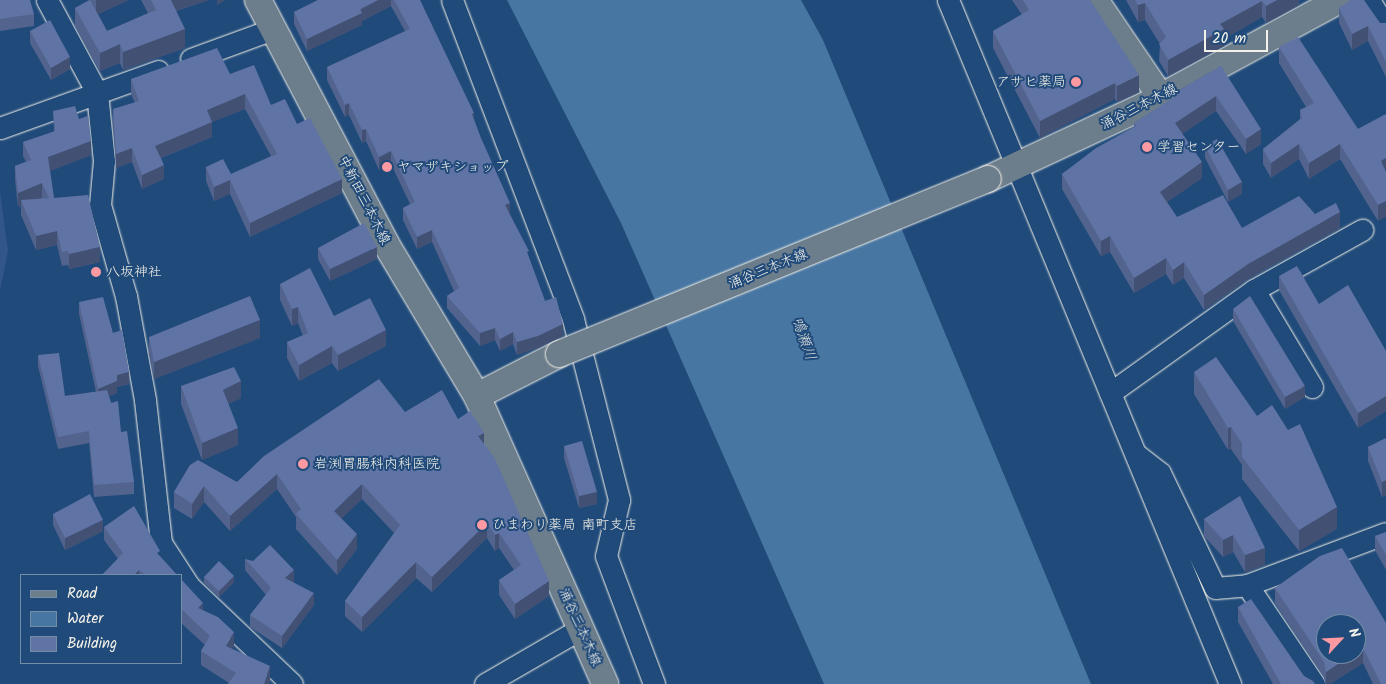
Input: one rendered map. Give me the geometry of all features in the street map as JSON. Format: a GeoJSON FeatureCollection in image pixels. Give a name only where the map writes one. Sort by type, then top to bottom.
{"type":"FeatureCollection","features":[{"type":"Feature","properties":{"kind":"main road","name":"中新田三本木線"},"geometry":{"type":"LineString","coordinates":[[258,0],[386,244],[477,396]]}},
{"type":"Feature","properties":{"kind":"main road"},"geometry":{"type":"LineString","coordinates":[[1094,0],[1160,97]]}},
{"type":"Feature","properties":{"kind":"main road","name":"涌谷三本木線"},"geometry":{"type":"LineString","coordinates":[[605,684],[477,396],[559,354],[1016,168],[1160,97],[1339,0]]}},
{"type":"Feature","properties":{"kind":"street"},"geometry":{"type":"LineString","coordinates":[[47,0],[97,93],[104,161],[100,206],[126,296],[143,391],[161,543],[182,574]]}},
{"type":"Feature","properties":{"kind":"street"},"geometry":{"type":"LineString","coordinates":[[452,0],[573,319],[619,500],[606,556],[654,684]]}},
{"type":"Feature","properties":{"kind":"street"},"geometry":{"type":"LineString","coordinates":[[948,0],[1230,684]]}},
{"type":"Feature","properties":{"kind":"street"},"geometry":{"type":"LineString","coordinates":[[1370,0],[1386,28]]}},
{"type":"Feature","properties":{"kind":"street"},"geometry":{"type":"LineString","coordinates":[[0,128],[273,29]]}},
{"type":"Feature","properties":{"kind":"street"},"geometry":{"type":"LineString","coordinates":[[1110,393],[1254,290],[1362,230]]}},
{"type":"Feature","properties":{"kind":"street"},"geometry":{"type":"LineString","coordinates":[[1254,290],[1312,387]]}},
{"type":"Feature","properties":{"kind":"street"},"geometry":{"type":"LineString","coordinates":[[1135,454],[1160,473],[1215,588],[1247,585],[1386,533]]}},
{"type":"Feature","properties":{"kind":"street"},"geometry":{"type":"LineString","coordinates":[[182,574],[190,586],[292,684]]}},
{"type":"Feature","properties":{"kind":"street"},"geometry":{"type":"LineString","coordinates":[[1247,585],[1314,684]]}},
{"type":"Feature","properties":{"kind":"street"},"geometry":{"type":"LineString","coordinates":[[485,684],[580,629]]}},
{"type":"Feature","properties":{"kind":"shaded area"},"geometry":{"type":"Polygon","coordinates":[[[0,191],[8,251],[0,291],[0,191]]]}},
{"type":"Feature","properties":{"kind":"water","name":"鳴瀬川"},"geometry":{"type":"Polygon","coordinates":[[[507,0],[801,0],[823,40],[1091,684],[824,684],[621,223],[507,0]]]}},
{"type":"Feature","properties":{"kind":"building"},"geometry":{"type":"Polygon","coordinates":[[[0,0],[30,0],[34,14],[0,19],[0,0]]]}},
{"type":"Feature","properties":{"kind":"building"},"geometry":{"type":"Polygon","coordinates":[[[90,0],[107,31],[156,10],[151,0],[171,0],[185,29],[123,52],[120,44],[100,53],[75,8],[90,0]]]}},
{"type":"Feature","properties":{"kind":"building"},"geometry":{"type":"Polygon","coordinates":[[[318,0],[378,0],[360,9],[362,13],[307,39],[294,12],[318,0]]]}},
{"type":"Feature","properties":{"kind":"building"},"geometry":{"type":"Polygon","coordinates":[[[394,0],[420,0],[474,113],[472,114],[481,138],[510,203],[505,205],[529,251],[527,252],[545,301],[556,297],[563,324],[538,336],[517,342],[513,332],[500,339],[495,328],[480,333],[447,296],[459,288],[432,230],[417,237],[403,208],[415,202],[391,151],[379,157],[366,129],[362,130],[349,103],[345,105],[327,67],[410,29],[394,0]]]}},
{"type":"Feature","properties":{"kind":"building"},"geometry":{"type":"Polygon","coordinates":[[[1023,0],[1090,0],[1139,75],[1117,86],[1115,83],[1040,121],[993,31],[1029,10],[1023,0]]]}},
{"type":"Feature","properties":{"kind":"building"},"geometry":{"type":"Polygon","coordinates":[[[1135,0],[1277,0],[1266,6],[1262,1],[1220,24],[1224,29],[1168,60],[1159,44],[1166,37],[1145,3],[1138,5],[1135,0]]]}},
{"type":"Feature","properties":{"kind":"building"},"geometry":{"type":"Polygon","coordinates":[[[1351,0],[1364,0],[1380,23],[1386,23],[1386,62],[1368,26],[1352,34],[1339,8],[1351,0]]]}},
{"type":"Feature","properties":{"kind":"building"},"geometry":{"type":"Polygon","coordinates":[[[50,20],[70,57],[51,68],[30,31],[50,20]]]}},
{"type":"Feature","properties":{"kind":"building"},"geometry":{"type":"Polygon","coordinates":[[[1298,37],[1358,129],[1386,114],[1386,158],[1381,161],[1386,172],[1386,201],[1378,205],[1340,144],[1309,163],[1299,144],[1271,163],[1263,149],[1302,118],[1300,110],[1314,103],[1279,47],[1298,37]]]}},
{"type":"Feature","properties":{"kind":"building"},"geometry":{"type":"Polygon","coordinates":[[[217,48],[230,74],[254,65],[271,105],[285,99],[297,124],[310,118],[342,179],[250,223],[230,180],[214,187],[206,167],[223,159],[231,174],[277,154],[245,94],[207,110],[212,122],[155,146],[164,165],[142,175],[132,148],[116,154],[113,109],[139,101],[131,79],[217,48]]]}},
{"type":"Feature","properties":{"kind":"building"},"geometry":{"type":"Polygon","coordinates":[[[1221,66],[1261,129],[1246,139],[1216,96],[1175,123],[1202,162],[1160,192],[1177,217],[1223,195],[1242,228],[1299,196],[1315,214],[1336,203],[1340,212],[1248,264],[1204,295],[1184,262],[1173,270],[1166,258],[1134,278],[1110,236],[1101,241],[1062,174],[1096,148],[1136,126],[1134,123],[1176,96],[1174,93],[1221,66]]]}},
{"type":"Feature","properties":{"kind":"building"},"geometry":{"type":"Polygon","coordinates":[[[75,106],[79,119],[88,116],[91,141],[48,157],[54,198],[88,195],[100,247],[69,254],[68,251],[62,252],[57,231],[36,236],[21,200],[49,198],[42,183],[18,193],[15,166],[31,160],[23,142],[55,131],[53,111],[75,106]]]}},
{"type":"Feature","properties":{"kind":"building"},"geometry":{"type":"Polygon","coordinates":[[[1217,139],[1242,182],[1228,190],[1205,146],[1217,139]]]}},
{"type":"Feature","properties":{"kind":"building"},"geometry":{"type":"Polygon","coordinates":[[[364,223],[377,247],[330,269],[318,248],[364,223]]]}},
{"type":"Feature","properties":{"kind":"building"},"geometry":{"type":"Polygon","coordinates":[[[1297,266],[1319,304],[1348,285],[1386,351],[1386,396],[1358,413],[1279,276],[1297,266]]]}},
{"type":"Feature","properties":{"kind":"building"},"geometry":{"type":"Polygon","coordinates":[[[310,268],[334,316],[370,298],[386,330],[338,355],[332,346],[299,365],[287,342],[308,333],[298,307],[292,309],[280,284],[310,268]]]}},
{"type":"Feature","properties":{"kind":"building"},"geometry":{"type":"Polygon","coordinates":[[[250,296],[260,320],[154,362],[149,337],[250,296]]]}},
{"type":"Feature","properties":{"kind":"building"},"geometry":{"type":"Polygon","coordinates":[[[1250,296],[1305,386],[1285,397],[1233,309],[1250,296]]]}},
{"type":"Feature","properties":{"kind":"building"},"geometry":{"type":"Polygon","coordinates":[[[103,297],[113,333],[122,330],[129,372],[117,375],[117,381],[98,389],[79,302],[103,297]]]}},
{"type":"Feature","properties":{"kind":"building"},"geometry":{"type":"Polygon","coordinates":[[[59,353],[65,396],[107,390],[111,403],[118,401],[121,432],[127,431],[134,482],[94,485],[89,431],[58,437],[38,355],[59,353]]]}},
{"type":"Feature","properties":{"kind":"building"},"geometry":{"type":"Polygon","coordinates":[[[1216,357],[1257,416],[1272,405],[1288,430],[1300,424],[1337,507],[1299,530],[1242,457],[1242,443],[1231,427],[1228,428],[1194,372],[1216,357]]]}},
{"type":"Feature","properties":{"kind":"building"},"geometry":{"type":"Polygon","coordinates":[[[234,367],[241,381],[223,390],[238,428],[202,443],[181,386],[234,367]]]}},
{"type":"Feature","properties":{"kind":"building"},"geometry":{"type":"Polygon","coordinates":[[[379,379],[405,412],[442,390],[458,419],[470,411],[484,433],[478,436],[494,457],[549,581],[515,604],[499,580],[521,565],[499,533],[495,535],[487,523],[432,577],[416,562],[362,617],[345,601],[400,525],[362,484],[334,511],[357,534],[337,560],[296,514],[301,509],[277,474],[230,516],[204,486],[192,504],[174,492],[190,465],[198,460],[237,482],[264,456],[379,379]]]}},
{"type":"Feature","properties":{"kind":"building"},"geometry":{"type":"Polygon","coordinates":[[[1386,438],[1386,480],[1382,482],[1368,447],[1386,438]]]}},
{"type":"Feature","properties":{"kind":"building"},"geometry":{"type":"Polygon","coordinates":[[[582,441],[597,492],[579,496],[564,446],[582,441]]]}},
{"type":"Feature","properties":{"kind":"building"},"geometry":{"type":"Polygon","coordinates":[[[90,494],[103,520],[65,538],[53,514],[90,494]]]}},
{"type":"Feature","properties":{"kind":"building"},"geometry":{"type":"Polygon","coordinates":[[[1240,496],[1265,548],[1245,555],[1233,535],[1223,540],[1204,519],[1240,496]]]}},
{"type":"Feature","properties":{"kind":"building"},"geometry":{"type":"Polygon","coordinates":[[[134,506],[160,551],[157,553],[176,574],[144,574],[139,570],[135,574],[103,574],[123,553],[104,527],[134,506]]]}},
{"type":"Feature","properties":{"kind":"building"},"geometry":{"type":"Polygon","coordinates":[[[1386,532],[1386,555],[1375,536],[1386,532]]]}},
{"type":"Feature","properties":{"kind":"building"},"geometry":{"type":"Polygon","coordinates":[[[270,545],[294,570],[285,578],[314,593],[282,636],[250,615],[271,588],[245,559],[253,561],[270,545]]]}},
{"type":"Feature","properties":{"kind":"building"},"geometry":{"type":"Polygon","coordinates":[[[1342,548],[1386,623],[1386,684],[1381,684],[1366,654],[1366,614],[1316,614],[1316,650],[1275,588],[1320,556],[1342,548]]]}},
{"type":"Feature","properties":{"kind":"building"},"geometry":{"type":"Polygon","coordinates":[[[219,561],[234,576],[219,591],[204,577],[219,561]]]}},
{"type":"Feature","properties":{"kind":"building"},"geometry":{"type":"Polygon","coordinates":[[[182,580],[203,603],[198,608],[218,617],[234,632],[226,646],[270,666],[264,684],[228,684],[236,673],[201,651],[210,636],[182,610],[182,580]]]}},
{"type":"Feature","properties":{"kind":"building"},"geometry":{"type":"Polygon","coordinates":[[[1251,599],[1304,676],[1315,684],[1281,684],[1238,607],[1251,599]]]}},
{"type":"Feature","properties":{"kind":"building"},"geometry":{"type":"Polygon","coordinates":[[[1324,664],[1338,664],[1326,672],[1324,664]]]}},
{"type":"Feature","properties":{"kind":"place","name":"アサヒ薬局"},"geometry":{"type":"Point","coordinates":[1076,82]}},
{"type":"Feature","properties":{"kind":"place","name":"学習センター"},"geometry":{"type":"Point","coordinates":[1147,147]}},
{"type":"Feature","properties":{"kind":"place","name":"ヤマザキショップ"},"geometry":{"type":"Point","coordinates":[387,167]}},
{"type":"Feature","properties":{"kind":"place","name":"八坂神社"},"geometry":{"type":"Point","coordinates":[96,272]}},
{"type":"Feature","properties":{"kind":"place","name":"岩渕胃腸科内科医院"},"geometry":{"type":"Point","coordinates":[303,464]}},
{"type":"Feature","properties":{"kind":"place","name":"ひまわり薬局 南町支店"},"geometry":{"type":"Point","coordinates":[482,525]}}]}
